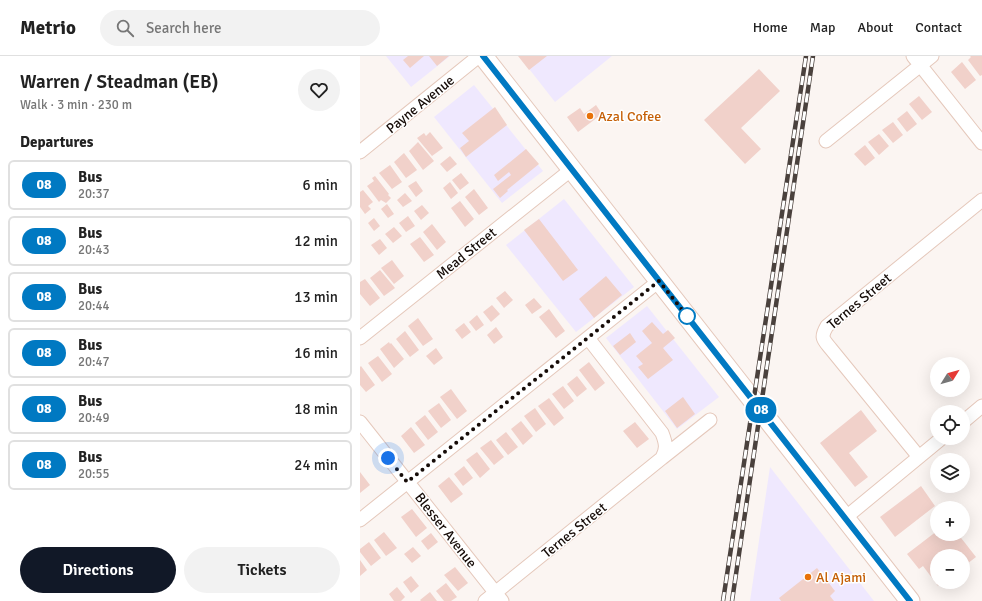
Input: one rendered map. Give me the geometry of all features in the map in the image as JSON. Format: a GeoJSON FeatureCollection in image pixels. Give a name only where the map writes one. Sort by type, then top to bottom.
{"type":"FeatureCollection","features":[{"type":"Feature","properties":{"kind":"main road"},"geometry":{"type":"LineString","coordinates":[[483,56],[910,601]]}},
{"type":"Feature","properties":{"kind":"street","name":"Payne Avenue"},"geometry":{"type":"LineString","coordinates":[[360,152],[479,56]]}},
{"type":"Feature","properties":{"kind":"street"},"geometry":{"type":"LineString","coordinates":[[826,142],[916,61],[932,56]]}},
{"type":"Feature","properties":{"kind":"street"},"geometry":{"type":"LineString","coordinates":[[916,61],[982,143]]}},
{"type":"Feature","properties":{"kind":"street","name":"Mead Street"},"geometry":{"type":"LineString","coordinates":[[360,338],[572,169]]}},
{"type":"Feature","properties":{"kind":"street","name":"Ternes Street"},"geometry":{"type":"LineString","coordinates":[[919,457],[910,448],[831,349],[823,338],[822,334],[827,326],[982,200]]}},
{"type":"Feature","properties":{"kind":"street"},"geometry":{"type":"LineString","coordinates":[[360,520],[659,281]]}},
{"type":"Feature","properties":{"kind":"street"},"geometry":{"type":"LineString","coordinates":[[588,338],[662,433],[666,442],[666,450],[662,458]]}},
{"type":"Feature","properties":{"kind":"street"},"geometry":{"type":"LineString","coordinates":[[970,416],[982,406]]}},
{"type":"Feature","properties":{"kind":"street","name":"Ternes Street"},"geometry":{"type":"LineString","coordinates":[[494,598],[662,458],[710,420]]}},
{"type":"Feature","properties":{"kind":"street","name":"Blesser Avenue"},"geometry":{"type":"LineString","coordinates":[[360,422],[494,598]]}},
{"type":"Feature","properties":{"kind":"street"},"geometry":{"type":"LineString","coordinates":[[845,518],[902,473],[934,445]]}},
{"type":"Feature","properties":{"kind":"shaded area"},"geometry":{"type":"Polygon","coordinates":[[[386,56],[450,56],[411,87],[386,56]]]}},
{"type":"Feature","properties":{"kind":"shaded area"},"geometry":{"type":"Polygon","coordinates":[[[519,56],[612,56],[555,102],[519,56]]]}},
{"type":"Feature","properties":{"kind":"shaded area"},"geometry":{"type":"Polygon","coordinates":[[[474,85],[543,171],[502,203],[434,117],[474,85]]]}},
{"type":"Feature","properties":{"kind":"shaded area"},"geometry":{"type":"Polygon","coordinates":[[[564,199],[634,287],[576,332],[506,245],[564,199]]]}},
{"type":"Feature","properties":{"kind":"shaded area"},"geometry":{"type":"Polygon","coordinates":[[[647,306],[719,397],[677,429],[606,338],[647,306]]]}},
{"type":"Feature","properties":{"kind":"shaded area"},"geometry":{"type":"Polygon","coordinates":[[[770,467],[874,601],[750,601],[770,467]]]}},
{"type":"Feature","properties":{"kind":"building"},"geometry":{"type":"Polygon","coordinates":[[[408,56],[424,56],[410,68],[403,60],[408,56]]]}},
{"type":"Feature","properties":{"kind":"building"},"geometry":{"type":"Polygon","coordinates":[[[429,56],[449,56],[437,66],[429,56]]]}},
{"type":"Feature","properties":{"kind":"building"},"geometry":{"type":"Polygon","coordinates":[[[518,56],[547,56],[529,70],[518,56]]]}},
{"type":"Feature","properties":{"kind":"building"},"geometry":{"type":"Polygon","coordinates":[[[970,56],[982,56],[982,75],[980,76],[968,60],[971,57],[970,56]]]}},
{"type":"Feature","properties":{"kind":"building"},"geometry":{"type":"Polygon","coordinates":[[[962,62],[976,80],[965,89],[951,72],[962,62]]]}},
{"type":"Feature","properties":{"kind":"building"},"geometry":{"type":"Polygon","coordinates":[[[759,69],[780,91],[741,128],[761,149],[745,164],[704,120],[759,69]]]}},
{"type":"Feature","properties":{"kind":"building"},"geometry":{"type":"Polygon","coordinates":[[[919,96],[932,112],[922,120],[909,104],[919,96]]]}},
{"type":"Feature","properties":{"kind":"building"},"geometry":{"type":"Polygon","coordinates":[[[596,105],[602,114],[578,132],[567,117],[580,108],[584,114],[596,105]]]}},
{"type":"Feature","properties":{"kind":"building"},"geometry":{"type":"Polygon","coordinates":[[[495,107],[507,125],[466,157],[460,148],[469,141],[462,133],[495,107]]]}},
{"type":"Feature","properties":{"kind":"building"},"geometry":{"type":"Polygon","coordinates":[[[907,111],[917,124],[907,132],[897,119],[907,111]]]}},
{"type":"Feature","properties":{"kind":"building"},"geometry":{"type":"Polygon","coordinates":[[[893,122],[903,135],[893,143],[882,130],[893,122]]]}},
{"type":"Feature","properties":{"kind":"building"},"geometry":{"type":"Polygon","coordinates":[[[430,132],[443,148],[432,156],[417,138],[424,133],[426,136],[430,132]]]}},
{"type":"Feature","properties":{"kind":"building"},"geometry":{"type":"Polygon","coordinates":[[[879,134],[889,146],[879,155],[868,142],[879,134]]]}},
{"type":"Feature","properties":{"kind":"building"},"geometry":{"type":"Polygon","coordinates":[[[418,142],[434,161],[423,170],[409,151],[418,142]]]}},
{"type":"Feature","properties":{"kind":"building"},"geometry":{"type":"Polygon","coordinates":[[[865,145],[875,158],[865,166],[854,154],[865,145]]]}},
{"type":"Feature","properties":{"kind":"building"},"geometry":{"type":"Polygon","coordinates":[[[526,149],[539,164],[507,190],[508,191],[500,198],[493,189],[511,175],[509,172],[498,181],[494,175],[526,149]]]}},
{"type":"Feature","properties":{"kind":"building"},"geometry":{"type":"Polygon","coordinates":[[[404,153],[417,170],[406,178],[394,162],[404,153]]]}},
{"type":"Feature","properties":{"kind":"building"},"geometry":{"type":"Polygon","coordinates":[[[450,156],[457,164],[447,172],[440,164],[450,156]]]}},
{"type":"Feature","properties":{"kind":"building"},"geometry":{"type":"Polygon","coordinates":[[[390,165],[402,182],[392,189],[379,173],[390,165]]]}},
{"type":"Feature","properties":{"kind":"building"},"geometry":{"type":"Polygon","coordinates":[[[461,173],[469,183],[460,190],[452,180],[461,173]]]}},
{"type":"Feature","properties":{"kind":"building"},"geometry":{"type":"Polygon","coordinates":[[[375,176],[391,198],[386,203],[381,200],[379,202],[367,186],[374,181],[372,178],[375,176]]]}},
{"type":"Feature","properties":{"kind":"building"},"geometry":{"type":"Polygon","coordinates":[[[416,181],[423,191],[416,197],[408,186],[416,181]]]}},
{"type":"Feature","properties":{"kind":"building"},"geometry":{"type":"Polygon","coordinates":[[[450,182],[458,193],[451,199],[443,188],[450,182]]]}},
{"type":"Feature","properties":{"kind":"building"},"geometry":{"type":"Polygon","coordinates":[[[474,189],[488,208],[479,215],[465,197],[474,189]]]}},
{"type":"Feature","properties":{"kind":"building"},"geometry":{"type":"Polygon","coordinates":[[[363,190],[373,202],[368,206],[371,209],[365,214],[360,207],[360,192],[363,190]]]}},
{"type":"Feature","properties":{"kind":"building"},"geometry":{"type":"Polygon","coordinates":[[[405,193],[412,201],[403,207],[397,200],[405,193]]]}},
{"type":"Feature","properties":{"kind":"building"},"geometry":{"type":"Polygon","coordinates":[[[460,201],[474,219],[465,227],[451,208],[460,201]]]}},
{"type":"Feature","properties":{"kind":"building"},"geometry":{"type":"Polygon","coordinates":[[[387,204],[394,214],[388,218],[381,209],[387,204]]]}},
{"type":"Feature","properties":{"kind":"building"},"geometry":{"type":"Polygon","coordinates":[[[422,205],[429,213],[421,220],[414,211],[422,205]]]}},
{"type":"Feature","properties":{"kind":"building"},"geometry":{"type":"Polygon","coordinates":[[[408,216],[415,226],[406,232],[399,223],[408,216]]]}},
{"type":"Feature","properties":{"kind":"building"},"geometry":{"type":"Polygon","coordinates":[[[374,218],[380,226],[374,231],[368,223],[374,218]]]}},
{"type":"Feature","properties":{"kind":"building"},"geometry":{"type":"Polygon","coordinates":[[[539,219],[578,270],[563,281],[524,230],[539,219]]]}},
{"type":"Feature","properties":{"kind":"building"},"geometry":{"type":"Polygon","coordinates":[[[432,224],[446,242],[437,250],[423,232],[432,224]]]}},
{"type":"Feature","properties":{"kind":"building"},"geometry":{"type":"Polygon","coordinates":[[[394,227],[402,236],[393,243],[385,234],[394,227]]]}},
{"type":"Feature","properties":{"kind":"building"},"geometry":{"type":"Polygon","coordinates":[[[420,237],[434,255],[424,262],[410,244],[420,237]]]}},
{"type":"Feature","properties":{"kind":"building"},"geometry":{"type":"Polygon","coordinates":[[[380,239],[387,248],[379,255],[371,245],[380,239]]]}},
{"type":"Feature","properties":{"kind":"building"},"geometry":{"type":"Polygon","coordinates":[[[392,260],[404,276],[394,284],[381,268],[392,260]]]}},
{"type":"Feature","properties":{"kind":"building"},"geometry":{"type":"Polygon","coordinates":[[[380,270],[395,288],[384,296],[370,278],[380,270]]]}},
{"type":"Feature","properties":{"kind":"building"},"geometry":{"type":"Polygon","coordinates":[[[606,276],[622,295],[594,318],[579,299],[606,276]]]}},
{"type":"Feature","properties":{"kind":"building"},"geometry":{"type":"Polygon","coordinates":[[[365,279],[380,298],[370,306],[360,294],[360,282],[365,279]]]}},
{"type":"Feature","properties":{"kind":"building"},"geometry":{"type":"Polygon","coordinates":[[[505,291],[513,300],[504,308],[496,298],[505,291]]]}},
{"type":"Feature","properties":{"kind":"building"},"geometry":{"type":"Polygon","coordinates":[[[534,298],[542,307],[532,314],[525,305],[534,298]]]}},
{"type":"Feature","properties":{"kind":"building"},"geometry":{"type":"Polygon","coordinates":[[[492,305],[500,314],[491,322],[483,312],[492,305]]]}},
{"type":"Feature","properties":{"kind":"building"},"geometry":{"type":"Polygon","coordinates":[[[549,309],[565,331],[556,338],[539,317],[549,309]]]}},
{"type":"Feature","properties":{"kind":"building"},"geometry":{"type":"Polygon","coordinates":[[[477,315],[484,325],[476,331],[469,322],[477,315]]]}},
{"type":"Feature","properties":{"kind":"building"},"geometry":{"type":"Polygon","coordinates":[[[418,318],[433,339],[423,346],[408,326],[418,318]]]}},
{"type":"Feature","properties":{"kind":"building"},"geometry":{"type":"Polygon","coordinates":[[[652,322],[663,334],[668,330],[675,338],[663,348],[673,360],[648,379],[638,367],[643,364],[636,356],[652,343],[642,331],[652,322]]]}},
{"type":"Feature","properties":{"kind":"building"},"geometry":{"type":"Polygon","coordinates":[[[464,323],[471,332],[462,339],[455,330],[464,323]]]}},
{"type":"Feature","properties":{"kind":"building"},"geometry":{"type":"Polygon","coordinates":[[[496,327],[503,337],[494,344],[487,335],[496,327]]]}},
{"type":"Feature","properties":{"kind":"building"},"geometry":{"type":"Polygon","coordinates":[[[405,331],[419,350],[410,357],[396,339],[405,331]]]}},
{"type":"Feature","properties":{"kind":"building"},"geometry":{"type":"Polygon","coordinates":[[[630,333],[636,342],[620,355],[613,346],[630,333]]]}},
{"type":"Feature","properties":{"kind":"building"},"geometry":{"type":"Polygon","coordinates":[[[389,342],[404,359],[394,368],[380,349],[389,342]]]}},
{"type":"Feature","properties":{"kind":"building"},"geometry":{"type":"Polygon","coordinates":[[[436,348],[443,358],[434,365],[426,356],[436,348]]]}},
{"type":"Feature","properties":{"kind":"building"},"geometry":{"type":"Polygon","coordinates":[[[378,356],[392,374],[382,382],[368,363],[378,356]]]}},
{"type":"Feature","properties":{"kind":"building"},"geometry":{"type":"Polygon","coordinates":[[[589,362],[605,383],[595,391],[579,370],[589,362]]]}},
{"type":"Feature","properties":{"kind":"building"},"geometry":{"type":"Polygon","coordinates":[[[361,366],[375,385],[366,392],[360,385],[361,366]]]}},
{"type":"Feature","properties":{"kind":"building"},"geometry":{"type":"Polygon","coordinates":[[[577,376],[587,389],[577,397],[567,384],[577,376]]]}},
{"type":"Feature","properties":{"kind":"building"},"geometry":{"type":"Polygon","coordinates":[[[563,386],[574,401],[564,409],[552,394],[563,386]]]}},
{"type":"Feature","properties":{"kind":"building"},"geometry":{"type":"Polygon","coordinates":[[[451,389],[467,411],[457,419],[440,397],[451,389]]]}},
{"type":"Feature","properties":{"kind":"building"},"geometry":{"type":"Polygon","coordinates":[[[683,397],[695,414],[677,428],[665,411],[683,397]]]}},
{"type":"Feature","properties":{"kind":"building"},"geometry":{"type":"Polygon","coordinates":[[[549,398],[564,418],[554,426],[538,406],[549,398]]]}},
{"type":"Feature","properties":{"kind":"building"},"geometry":{"type":"Polygon","coordinates":[[[439,403],[451,420],[441,428],[428,411],[439,403]]]}},
{"type":"Feature","properties":{"kind":"building"},"geometry":{"type":"Polygon","coordinates":[[[535,408],[546,424],[536,432],[524,416],[535,408]]]}},
{"type":"Feature","properties":{"kind":"building"},"geometry":{"type":"Polygon","coordinates":[[[861,410],[877,431],[849,453],[868,477],[855,487],[820,443],[861,410]]]}},
{"type":"Feature","properties":{"kind":"building"},"geometry":{"type":"Polygon","coordinates":[[[425,415],[438,432],[428,440],[415,423],[425,415]]]}},
{"type":"Feature","properties":{"kind":"building"},"geometry":{"type":"Polygon","coordinates":[[[521,421],[533,436],[523,445],[511,429],[521,421]]]}},
{"type":"Feature","properties":{"kind":"building"},"geometry":{"type":"Polygon","coordinates":[[[635,422],[649,439],[637,448],[623,431],[635,422]]]}},
{"type":"Feature","properties":{"kind":"building"},"geometry":{"type":"Polygon","coordinates":[[[411,427],[425,445],[414,453],[401,436],[411,427]]]}},
{"type":"Feature","properties":{"kind":"building"},"geometry":{"type":"Polygon","coordinates":[[[506,432],[518,447],[508,455],[496,440],[506,432]]]}},
{"type":"Feature","properties":{"kind":"building"},"geometry":{"type":"Polygon","coordinates":[[[491,440],[504,457],[494,465],[480,448],[491,440]]]}},
{"type":"Feature","properties":{"kind":"building"},"geometry":{"type":"Polygon","coordinates":[[[477,452],[490,469],[480,478],[466,460],[477,452]]]}},
{"type":"Feature","properties":{"kind":"building"},"geometry":{"type":"Polygon","coordinates":[[[464,466],[473,478],[463,486],[454,474],[464,466]]]}},
{"type":"Feature","properties":{"kind":"building"},"geometry":{"type":"Polygon","coordinates":[[[360,472],[370,485],[360,493],[360,472]]]}},
{"type":"Feature","properties":{"kind":"building"},"geometry":{"type":"Polygon","coordinates":[[[449,477],[463,494],[451,503],[438,486],[449,477]]]}},
{"type":"Feature","properties":{"kind":"building"},"geometry":{"type":"Polygon","coordinates":[[[921,486],[932,501],[930,501],[930,510],[895,537],[880,517],[921,486]]]}},
{"type":"Feature","properties":{"kind":"building"},"geometry":{"type":"Polygon","coordinates":[[[412,509],[427,528],[416,537],[401,517],[412,509]]]}},
{"type":"Feature","properties":{"kind":"building"},"geometry":{"type":"Polygon","coordinates":[[[384,532],[397,548],[386,556],[374,540],[384,532]]]}},
{"type":"Feature","properties":{"kind":"building"},"geometry":{"type":"Polygon","coordinates":[[[431,533],[438,542],[428,550],[421,541],[431,533]]]}},
{"type":"Feature","properties":{"kind":"building"},"geometry":{"type":"Polygon","coordinates":[[[930,536],[930,541],[963,541],[970,549],[930,549],[930,575],[923,566],[919,569],[907,554],[930,536]]]}},
{"type":"Feature","properties":{"kind":"building"},"geometry":{"type":"Polygon","coordinates":[[[369,542],[381,558],[371,566],[360,552],[360,549],[369,542]]]}},
{"type":"Feature","properties":{"kind":"building"},"geometry":{"type":"Polygon","coordinates":[[[413,547],[421,556],[412,563],[404,554],[413,547]]]}},
{"type":"Feature","properties":{"kind":"building"},"geometry":{"type":"Polygon","coordinates":[[[970,549],[976,557],[970,562],[970,549]]]}},
{"type":"Feature","properties":{"kind":"building"},"geometry":{"type":"Polygon","coordinates":[[[360,560],[367,570],[360,576],[360,560]]]}},
{"type":"Feature","properties":{"kind":"building"},"geometry":{"type":"Polygon","coordinates":[[[455,567],[468,583],[458,591],[444,575],[455,567]]]}},
{"type":"Feature","properties":{"kind":"building"},"geometry":{"type":"Polygon","coordinates":[[[817,568],[835,591],[830,596],[834,601],[781,601],[779,598],[817,568]]]}},
{"type":"Feature","properties":{"kind":"building"},"geometry":{"type":"Polygon","coordinates":[[[411,576],[419,586],[411,593],[403,582],[411,576]]]}},
{"type":"Feature","properties":{"kind":"building"},"geometry":{"type":"Polygon","coordinates":[[[446,583],[457,597],[451,601],[444,601],[436,591],[446,583]]]}},
{"type":"Feature","properties":{"kind":"building"},"geometry":{"type":"Polygon","coordinates":[[[397,587],[405,597],[401,601],[394,601],[389,594],[397,587]]]}},
{"type":"Feature","properties":{"kind":"building"},"geometry":{"type":"Polygon","coordinates":[[[430,592],[437,601],[420,600],[430,592]]]}},
{"type":"Feature","properties":{"kind":"railway"},"geometry":{"type":"LineString","coordinates":[[723,601],[806,56]]}},
{"type":"Feature","properties":{"kind":"railway"},"geometry":{"type":"LineString","coordinates":[[732,601],[813,56]]}},
{"type":"Feature","properties":{"kind":"bus line","name":"08"},"geometry":{"type":"LineString","coordinates":[[483,56],[910,601]]}},
{"type":"Feature","properties":{"kind":"place","name":"Azal Cofee"},"geometry":{"type":"Point","coordinates":[590,116]}},
{"type":"Feature","properties":{"kind":"place","name":"Al Ajami"},"geometry":{"type":"Point","coordinates":[808,577]}},
{"type":"Feature","properties":{"kind":"route"},"geometry":{"type":"LineString","coordinates":[[388,458],[407,482],[659,281],[687,316]]}}]}
